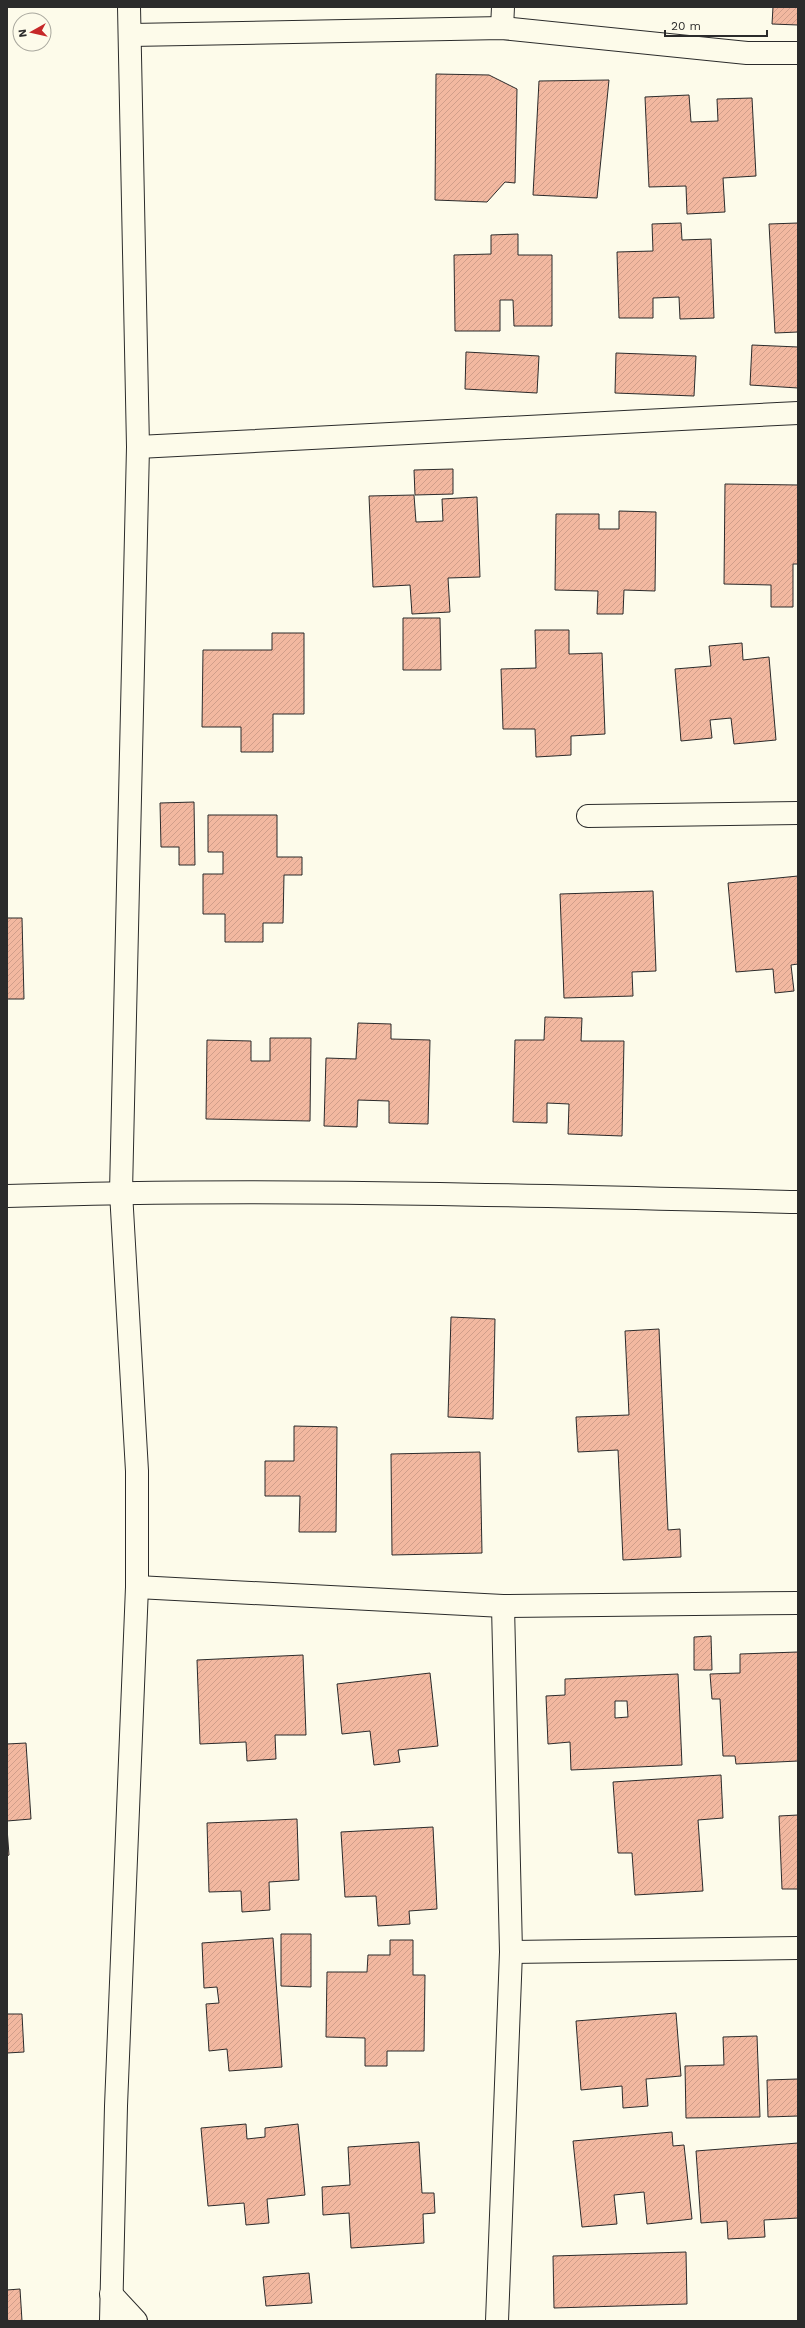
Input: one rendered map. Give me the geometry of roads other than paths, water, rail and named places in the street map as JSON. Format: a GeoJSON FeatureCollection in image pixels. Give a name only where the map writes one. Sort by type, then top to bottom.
{"type":"FeatureCollection","features":[{"type":"Feature","properties":{"kind":"street"},"geometry":{"type":"LineString","coordinates":[[111,2321],[137,1587],[138,1471],[121,1192],[138,447],[131,35],[129,7]]}},
{"type":"Feature","properties":{"kind":"street"},"geometry":{"type":"LineString","coordinates":[[131,35],[502,18],[747,53],[798,53]]}},
{"type":"Feature","properties":{"kind":"street"},"geometry":{"type":"LineString","coordinates":[[138,447],[798,414]]}},
{"type":"Feature","properties":{"kind":"street"},"geometry":{"type":"LineString","coordinates":[[588,816],[798,813]]}},
{"type":"Feature","properties":{"kind":"street"},"geometry":{"type":"LineString","coordinates":[[7,1196],[121,1192],[384,1193],[798,1202]]}},
{"type":"Feature","properties":{"kind":"street"},"geometry":{"type":"LineString","coordinates":[[137,1587],[503,1606],[798,1602]]}},
{"type":"Feature","properties":{"kind":"street"},"geometry":{"type":"LineString","coordinates":[[497,2321],[511,1952],[503,1606]]}},
{"type":"Feature","properties":{"kind":"street"},"geometry":{"type":"LineString","coordinates":[[511,1952],[798,1948]]}},
{"type":"Feature","properties":{"kind":"street"},"geometry":{"type":"LineString","coordinates":[[111,2294],[136,2321]]}}]}
